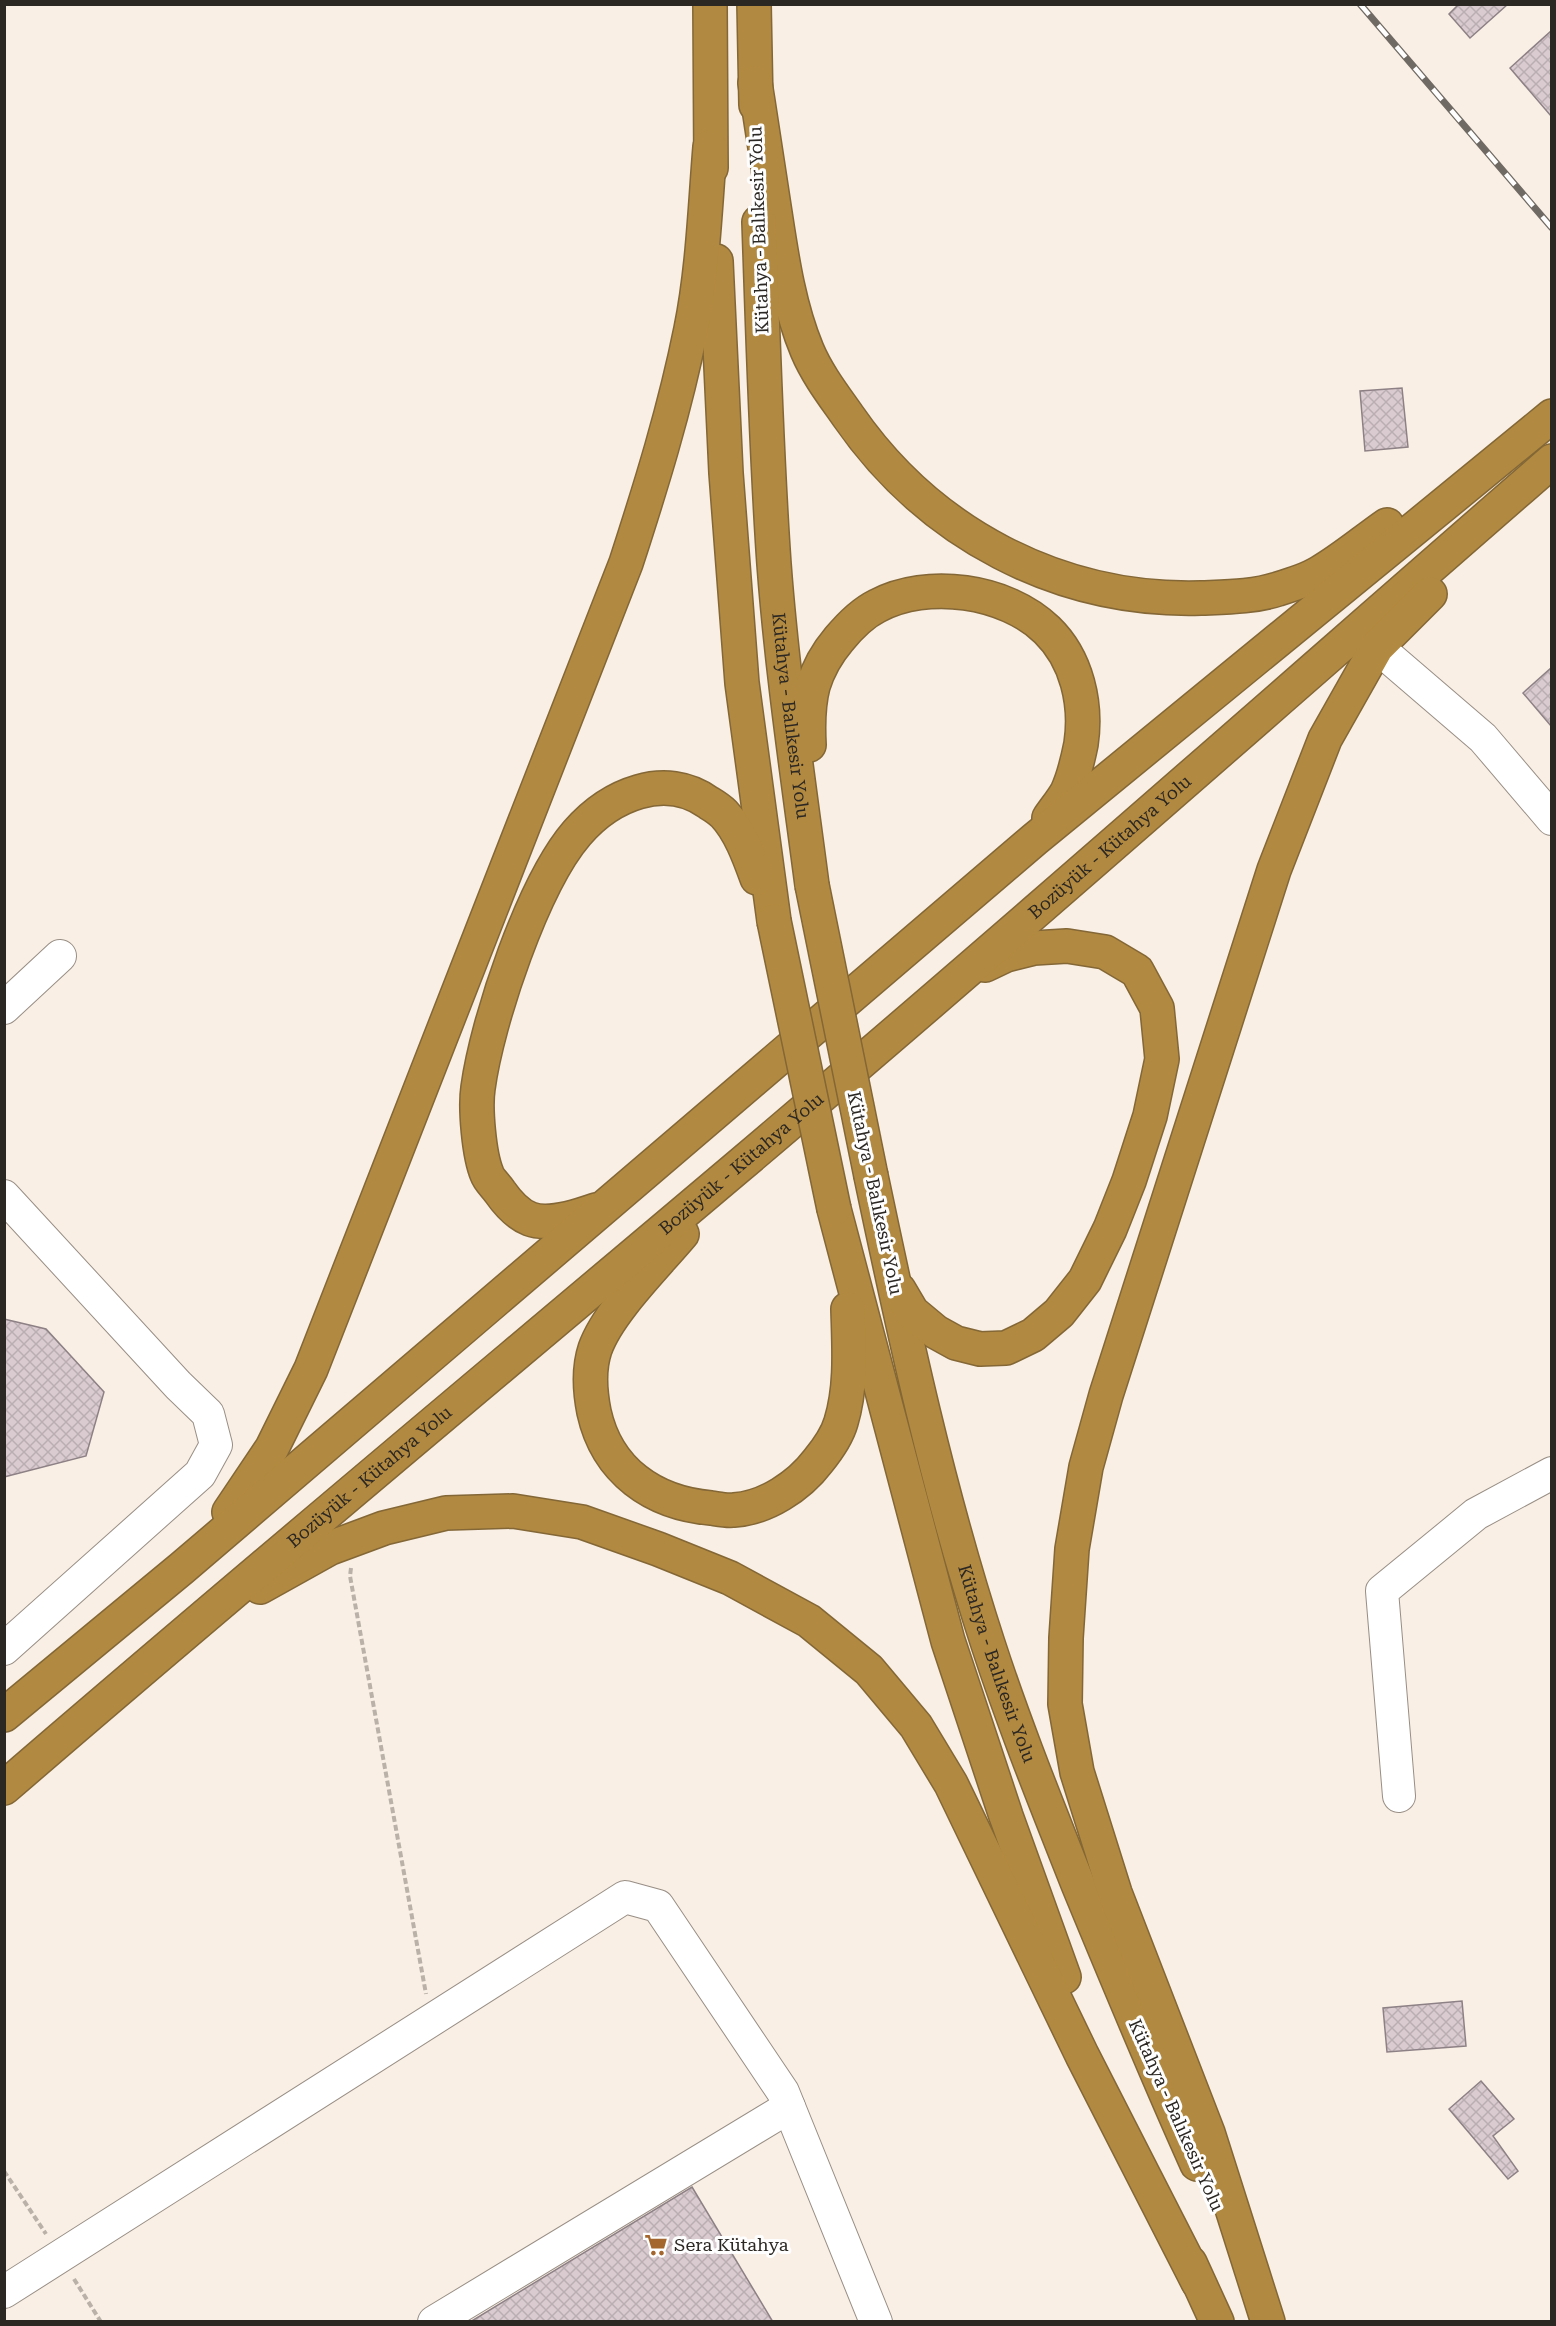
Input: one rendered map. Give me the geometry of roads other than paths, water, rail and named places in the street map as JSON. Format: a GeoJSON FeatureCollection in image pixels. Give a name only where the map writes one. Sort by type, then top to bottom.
{"type":"FeatureCollection","features":[{"type":"Feature","properties":{"kind":"highway","name":"Kütahya - Balıkesir Yolu"},"geometry":{"type":"LineString","coordinates":[[710,4],[710,147],[726,473],[742,683],[774,921],[834,1209],[948,1641],[1006,1816],[1071,1994],[1217,2322]]}},
{"type":"Feature","properties":{"kind":"highway","name":"Kütahya - Balıkesir Yolu"},"geometry":{"type":"LineString","coordinates":[[754,4],[765,425],[774,566],[786,689],[812,885],[893,1281],[945,1497],[988,1643],[1007,1697],[1042,1793],[1144,2045],[1268,2322]]}},
{"type":"Feature","properties":{"kind":"highway"},"geometry":{"type":"LineString","coordinates":[[755,83],[783,262],[793,305],[808,351],[829,389],[891,471],[925,502],[968,535],[1046,573],[1092,587],[1138,596],[1233,597],[1276,590],[1318,573],[1551,408]]}},
{"type":"Feature","properties":{"kind":"highway"},"geometry":{"type":"LineString","coordinates":[[182,1568],[238,1500],[267,1457],[311,1368],[626,563],[657,469],[691,328],[698,282],[710,147]]}},
{"type":"Feature","properties":{"kind":"highway"},"geometry":{"type":"LineString","coordinates":[[4,1715],[182,1568],[1035,839],[1551,416]]}},
{"type":"Feature","properties":{"kind":"highway","name":"Bozüyük - Kütahya Yolu"},"geometry":{"type":"LineString","coordinates":[[4,1788],[195,1623],[959,978],[1551,462]]}},
{"type":"Feature","properties":{"kind":"highway"},"geometry":{"type":"LineString","coordinates":[[1268,2322],[1208,2133],[1115,1893],[1077,1772],[1065,1704],[1066,1638],[1072,1549],[1086,1467],[1106,1395],[1274,870],[1326,739],[1377,647],[1551,472]]}},
{"type":"Feature","properties":{"kind":"highway"},"geometry":{"type":"LineString","coordinates":[[812,885],[808,721],[813,686],[828,652],[848,628],[876,606],[908,594],[946,591],[983,595],[1015,608],[1047,630],[1068,660],[1081,693],[1084,725],[1078,757],[1067,792],[1035,839]]}},
{"type":"Feature","properties":{"kind":"highway"},"geometry":{"type":"LineString","coordinates":[[600,1209],[563,1220],[530,1219],[508,1204],[487,1174],[478,1130],[477,1090],[487,1043],[532,911],[554,868],[577,834],[600,810],[632,792],[663,787],[698,795],[724,814],[744,845],[774,921]]}},
{"type":"Feature","properties":{"kind":"highway"},"geometry":{"type":"LineString","coordinates":[[893,1281],[912,1312],[936,1332],[956,1343],[980,1349],[1006,1348],[1033,1335],[1059,1313],[1085,1280],[1121,1200],[1150,1116],[1162,1059],[1157,1008],[1137,971],[1105,952],[1067,946],[1034,948],[1006,955],[959,978]]}},
{"type":"Feature","properties":{"kind":"highway"},"geometry":{"type":"LineString","coordinates":[[741,1164],[606,1324],[594,1351],[589,1389],[599,1433],[618,1465],[651,1492],[688,1506],[734,1510],[770,1501],[806,1476],[827,1449],[841,1425],[846,1401],[848,1367],[848,1310],[834,1209]]}},
{"type":"Feature","properties":{"kind":"highway"},"geometry":{"type":"LineString","coordinates":[[195,1623],[330,1548],[384,1528],[446,1513],[513,1511],[582,1522],[658,1548],[730,1578],[809,1621],[869,1670],[916,1726],[951,1784],[1082,2055],[1198,2282]]}},
{"type":"Feature","properties":{"kind":"street"},"geometry":{"type":"LineString","coordinates":[[1377,647],[1484,738],[1551,819]]}},
{"type":"Feature","properties":{"kind":"street"},"geometry":{"type":"LineString","coordinates":[[4,1008],[60,956]]}},
{"type":"Feature","properties":{"kind":"street"},"geometry":{"type":"LineString","coordinates":[[4,1196],[178,1385],[208,1414],[216,1445],[200,1474],[4,1649]]}},
{"type":"Feature","properties":{"kind":"street"},"geometry":{"type":"LineString","coordinates":[[1399,1796],[1382,1592],[1476,1514],[1551,1473]]}},
{"type":"Feature","properties":{"kind":"street"},"geometry":{"type":"LineString","coordinates":[[4,2292],[625,1897],[658,1906],[783,2092],[876,2322]]}},
{"type":"Feature","properties":{"kind":"street"},"geometry":{"type":"LineString","coordinates":[[434,2322],[789,2107]]}},
{"type":"Feature","properties":{"kind":"railway"},"geometry":{"type":"LineString","coordinates":[[1360,4],[1552,228]]}},
{"type":"Feature","properties":{"kind":"place","name":"Sera Kütahya"},"geometry":{"type":"Point","coordinates":[656,2245]}}]}
